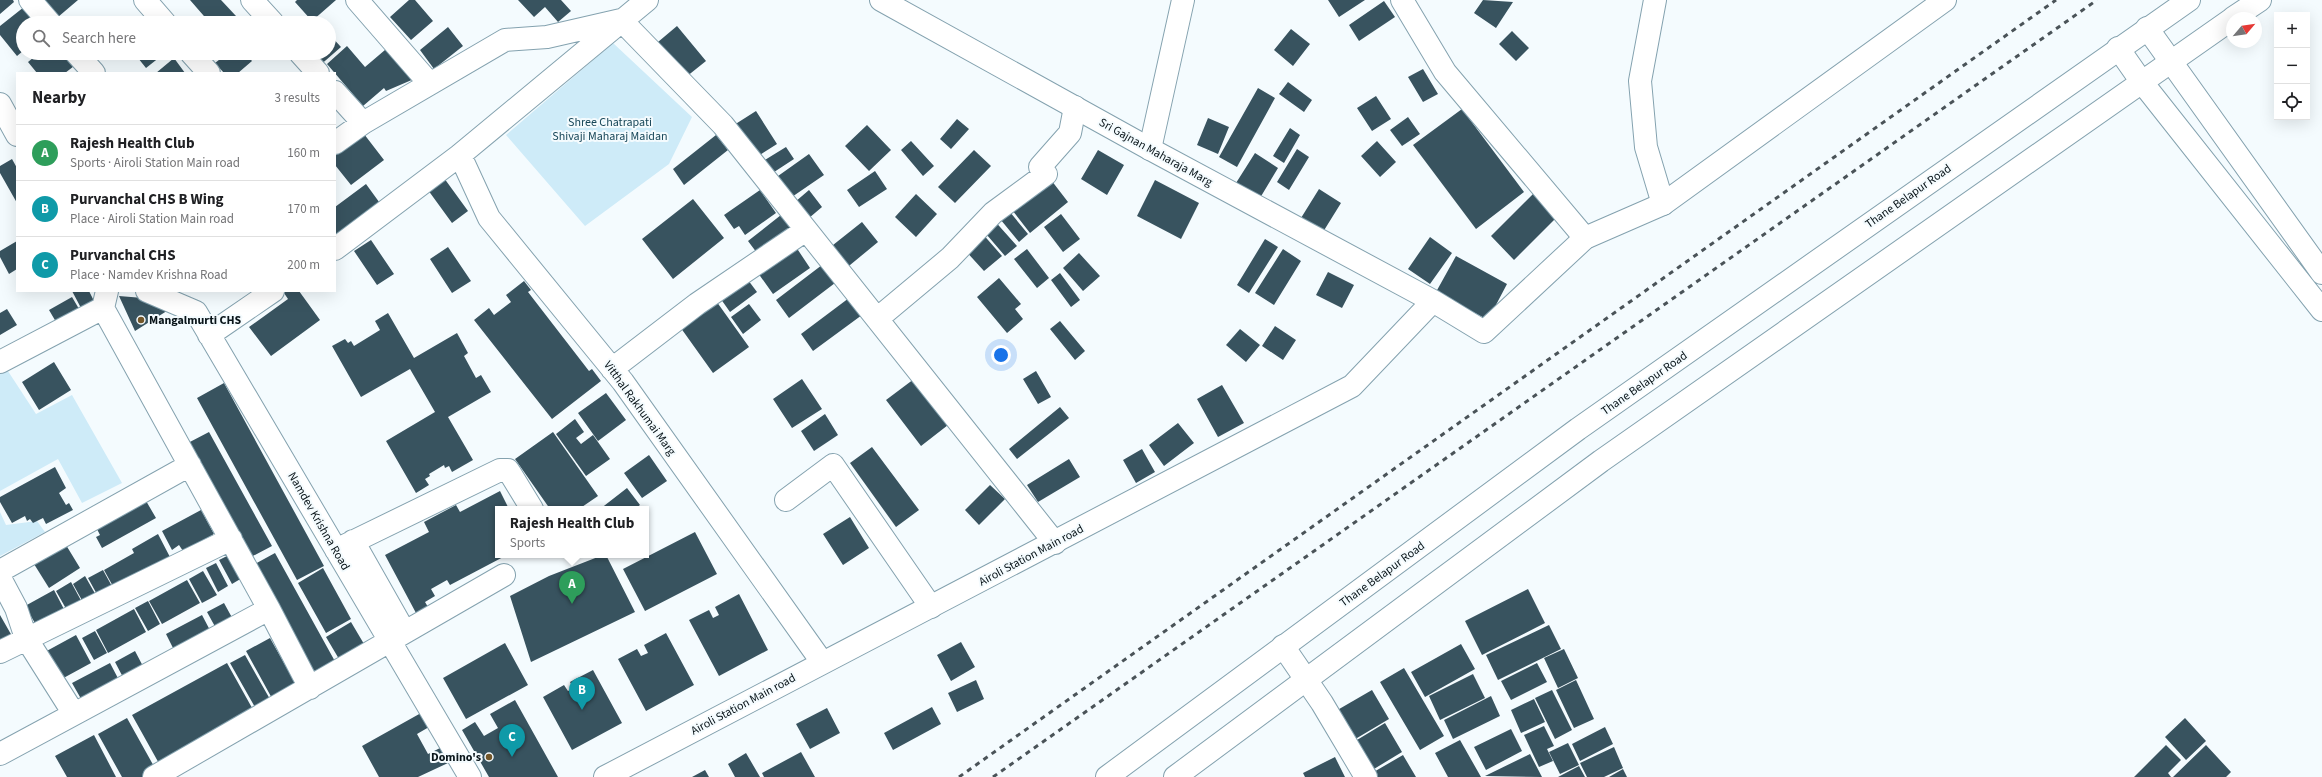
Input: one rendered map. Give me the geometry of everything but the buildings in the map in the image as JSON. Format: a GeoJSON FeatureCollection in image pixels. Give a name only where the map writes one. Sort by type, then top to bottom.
{"type":"FeatureCollection","features":[{"type":"Feature","properties":{"kind":"street"},"geometry":{"type":"LineString","coordinates":[[30,0],[44,16]]}},
{"type":"Feature","properties":{"kind":"street"},"geometry":{"type":"LineString","coordinates":[[144,0],[159,16]]}},
{"type":"Feature","properties":{"kind":"street"},"geometry":{"type":"LineString","coordinates":[[252,0],[267,16]]}},
{"type":"Feature","properties":{"kind":"street"},"geometry":{"type":"LineString","coordinates":[[357,0],[430,84]]}},
{"type":"Feature","properties":{"kind":"street"},"geometry":{"type":"LineString","coordinates":[[336,248],[460,155],[647,0]]}},
{"type":"Feature","properties":{"kind":"street","name":"Sri Gajnan Maharaja Marg"},"geometry":{"type":"LineString","coordinates":[[881,0],[1150,149],[1433,301],[1484,332],[1585,238]]}},
{"type":"Feature","properties":{"kind":"street"},"geometry":{"type":"LineString","coordinates":[[1150,149],[1183,0]]}},
{"type":"Feature","properties":{"kind":"street"},"geometry":{"type":"LineString","coordinates":[[1402,0],[1445,72],[1585,238],[1663,204],[1945,0]]}},
{"type":"Feature","properties":{"kind":"street"},"geometry":{"type":"LineString","coordinates":[[1655,0],[1640,81],[1646,147],[1663,204]]}},
{"type":"Feature","properties":{"kind":"street","name":"Thane Belapur Road"},"geometry":{"type":"LineString","coordinates":[[1107,777],[1578,429],[2118,48],[2189,0]]}},
{"type":"Feature","properties":{"kind":"street"},"geometry":{"type":"LineString","coordinates":[[2241,12],[2260,0]]}},
{"type":"Feature","properties":{"kind":"street"},"geometry":{"type":"LineString","coordinates":[[336,142],[363,123],[505,40],[547,37],[621,20]]}},
{"type":"Feature","properties":{"kind":"street"},"geometry":{"type":"LineString","coordinates":[[621,20],[723,125],[1055,543]]}},
{"type":"Feature","properties":{"kind":"street"},"geometry":{"type":"LineString","coordinates":[[1175,777],[1601,461],[2226,22]]}},
{"type":"Feature","properties":{"kind":"street"},"geometry":{"type":"LineString","coordinates":[[2147,28],[2169,61],[2322,272]]}},
{"type":"Feature","properties":{"kind":"street"},"geometry":{"type":"LineString","coordinates":[[2118,48],[2141,81],[2322,310]]}},
{"type":"Feature","properties":{"kind":"street"},"geometry":{"type":"LineString","coordinates":[[82,60],[93,72]]}},
{"type":"Feature","properties":{"kind":"street"},"geometry":{"type":"LineString","coordinates":[[197,60],[208,72]]}},
{"type":"Feature","properties":{"kind":"street"},"geometry":{"type":"LineString","coordinates":[[306,60],[317,72]]}},
{"type":"Feature","properties":{"kind":"street"},"geometry":{"type":"LineString","coordinates":[[336,93],[363,123]]}},
{"type":"Feature","properties":{"kind":"street"},"geometry":{"type":"LineString","coordinates":[[0,104],[11,135]]}},
{"type":"Feature","properties":{"kind":"street"},"geometry":{"type":"LineString","coordinates":[[877,319],[950,258],[993,213],[1046,174],[1040,168],[1070,133],[1075,107]]}},
{"type":"Feature","properties":{"kind":"street","name":"Vitthal Rakhumai Marg"},"geometry":{"type":"LineString","coordinates":[[460,155],[489,218],[612,368],[822,662]]}},
{"type":"Feature","properties":{"kind":"street"},"geometry":{"type":"LineString","coordinates":[[612,368],[697,304],[806,230]]}},
{"type":"Feature","properties":{"kind":"street","name":"Namdev Krishna Road"},"geometry":{"type":"LineString","coordinates":[[149,292],[196,312],[345,546],[396,636],[470,777]]}},
{"type":"Feature","properties":{"kind":"street"},"geometry":{"type":"LineString","coordinates":[[210,334],[272,292]]}},
{"type":"Feature","properties":{"kind":"street"},"geometry":{"type":"LineString","coordinates":[[0,362],[105,300],[190,465],[269,609],[310,688]]}},
{"type":"Feature","properties":{"kind":"street","name":"Airoli Station Main road"},"geometry":{"type":"LineString","coordinates":[[605,777],[822,662],[1055,543],[1352,386],[1433,301]]}},
{"type":"Feature","properties":{"kind":"street"},"geometry":{"type":"LineString","coordinates":[[0,571],[190,465]]}},
{"type":"Feature","properties":{"kind":"street"},"geometry":{"type":"LineString","coordinates":[[786,500],[833,465],[931,607]]}},
{"type":"Feature","properties":{"kind":"street"},"geometry":{"type":"LineString","coordinates":[[345,546],[500,470],[508,470],[530,506]]}},
{"type":"Feature","properties":{"kind":"street"},"geometry":{"type":"LineString","coordinates":[[0,652],[231,539]]}},
{"type":"Feature","properties":{"kind":"street"},"geometry":{"type":"LineString","coordinates":[[154,777],[504,575]]}},
{"type":"Feature","properties":{"kind":"street"},"geometry":{"type":"LineString","coordinates":[[0,578],[16,608],[26,638],[74,714]]}},
{"type":"Feature","properties":{"kind":"street"},"geometry":{"type":"LineString","coordinates":[[0,754],[269,609]]}},
{"type":"Feature","properties":{"kind":"street"},"geometry":{"type":"LineString","coordinates":[[1283,646],[1307,678],[1366,777]]}},
{"type":"Feature","properties":{"kind":"green space","name":"Shree Chatrapati Shivaji Maharaj Maidan"},"geometry":{"type":"Polygon","coordinates":[[[613,43],[692,117],[669,164],[585,226],[506,135],[613,43]]]}},
{"type":"Feature","properties":{"kind":"green space"},"geometry":{"type":"Polygon","coordinates":[[[4,365],[36,414],[72,395],[122,483],[82,503],[58,459],[0,491],[0,368],[4,365]]]}},
{"type":"Feature","properties":{"kind":"green space"},"geometry":{"type":"Polygon","coordinates":[[[0,512],[6,525],[37,521],[45,532],[0,556],[0,512]]]}},
{"type":"Feature","properties":{"kind":"railway"},"geometry":{"type":"LineString","coordinates":[[959,777],[2056,0]]}},
{"type":"Feature","properties":{"kind":"railway"},"geometry":{"type":"LineString","coordinates":[[993,777],[2097,0]]}},
{"type":"Feature","properties":{"kind":"place","name":"Mangalmurti CHS"},"geometry":{"type":"Point","coordinates":[141,320]}},
{"type":"Feature","properties":{"kind":"place","name":"Rajesh Health Club"},"geometry":{"type":"Point","coordinates":[572,604]}},
{"type":"Feature","properties":{"kind":"place","name":"Purvanchal CHS B Wing"},"geometry":{"type":"Point","coordinates":[582,710]}},
{"type":"Feature","properties":{"kind":"place","name":"Domino's"},"geometry":{"type":"Point","coordinates":[489,757]}},
{"type":"Feature","properties":{"kind":"place","name":"Purvanchal CHS"},"geometry":{"type":"Point","coordinates":[512,757]}}]}
